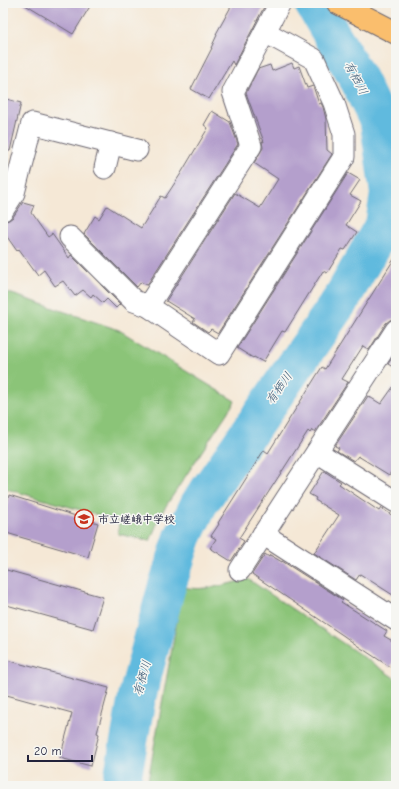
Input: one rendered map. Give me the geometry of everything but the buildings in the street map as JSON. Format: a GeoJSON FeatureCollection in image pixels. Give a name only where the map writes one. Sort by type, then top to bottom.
{"type":"FeatureCollection","features":[{"type":"Feature","properties":{"kind":"main road"},"geometry":{"type":"LineString","coordinates":[[338,3],[396,33]]}},
{"type":"Feature","properties":{"kind":"street"},"geometry":{"type":"LineString","coordinates":[[148,306],[251,146],[233,92],[280,3]]}},
{"type":"Feature","properties":{"kind":"street"},"geometry":{"type":"LineString","coordinates":[[70,237],[134,301],[148,306],[219,354],[344,157],[344,134],[334,103],[314,59],[265,32]]}},
{"type":"Feature","properties":{"kind":"street"},"geometry":{"type":"LineString","coordinates":[[3,210],[14,193],[32,123],[137,150]]}},
{"type":"Feature","properties":{"kind":"street"},"geometry":{"type":"LineString","coordinates":[[105,168],[111,143]]}},
{"type":"Feature","properties":{"kind":"street"},"geometry":{"type":"LineString","coordinates":[[240,570],[396,330]]}},
{"type":"Feature","properties":{"kind":"street"},"geometry":{"type":"LineString","coordinates":[[317,452],[396,502]]}},
{"type":"Feature","properties":{"kind":"street"},"geometry":{"type":"LineString","coordinates":[[263,534],[396,620]]}},
{"type":"Feature","properties":{"kind":"green space"},"geometry":{"type":"Polygon","coordinates":[[[3,291],[119,330],[235,401],[162,512],[150,541],[118,534],[119,521],[3,488],[3,291]]]}},
{"type":"Feature","properties":{"kind":"green space"},"geometry":{"type":"Polygon","coordinates":[[[248,579],[396,679],[396,786],[147,786],[183,587],[199,589],[248,579]]]}},
{"type":"Feature","properties":{"kind":"waterway","name":"有栖川"},"geometry":{"type":"LineString","coordinates":[[121,786],[137,697],[166,589],[183,537],[199,504],[342,298],[384,224],[389,194],[379,123],[359,81],[313,3]]}},
{"type":"Feature","properties":{"kind":"place","name":"市立嵯峨中学校"},"geometry":{"type":"Point","coordinates":[84,519]}}]}
